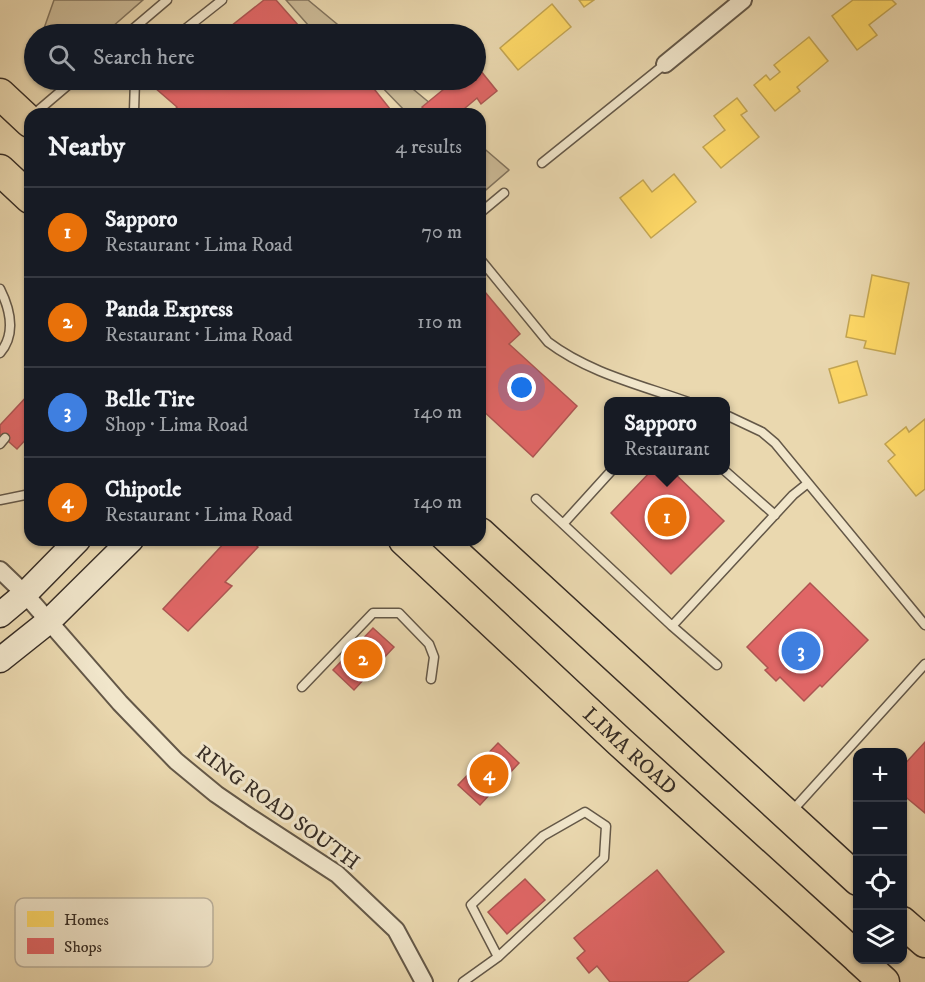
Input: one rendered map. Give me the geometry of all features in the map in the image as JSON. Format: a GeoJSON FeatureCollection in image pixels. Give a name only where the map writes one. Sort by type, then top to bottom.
{"type":"FeatureCollection","features":[{"type":"Feature","properties":{"kind":"highway"},"geometry":{"type":"LineString","coordinates":[[0,94],[24,113]]}},
{"type":"Feature","properties":{"kind":"highway"},"geometry":{"type":"LineString","coordinates":[[0,170],[24,192]]}},
{"type":"Feature","properties":{"kind":"highway"},"geometry":{"type":"LineString","coordinates":[[486,539],[853,875]]}},
{"type":"Feature","properties":{"kind":"highway","name":"LIMA ROAD"},"geometry":{"type":"LineString","coordinates":[[410,546],[620,742],[853,954]]}},
{"type":"Feature","properties":{"kind":"highway"},"geometry":{"type":"LineString","coordinates":[[907,926],[925,942]]}},
{"type":"Feature","properties":{"kind":"highway","name":"LIMA ROAD"},"geometry":{"type":"LineString","coordinates":[[864,964],[884,982]]}},
{"type":"Feature","properties":{"kind":"street"},"geometry":{"type":"LineString","coordinates":[[665,64],[743,0]]}},
{"type":"Feature","properties":{"kind":"street"},"geometry":{"type":"LineString","coordinates":[[0,615],[25,594],[72,546]]}},
{"type":"Feature","properties":{"kind":"street"},"geometry":{"type":"LineString","coordinates":[[0,660],[49,621],[125,546]]}},
{"type":"Feature","properties":{"kind":"street","name":"RING ROAD SOUTH"},"geometry":{"type":"LineString","coordinates":[[0,570],[25,594],[120,703],[176,761],[216,794],[337,874],[396,930],[424,982]]}},
{"type":"Feature","properties":{"kind":"lane"},"geometry":{"type":"LineString","coordinates":[[138,24],[166,0]]}},
{"type":"Feature","properties":{"kind":"lane"},"geometry":{"type":"LineString","coordinates":[[192,24],[222,0]]}},
{"type":"Feature","properties":{"kind":"lane"},"geometry":{"type":"LineString","coordinates":[[542,163],[665,64]]}},
{"type":"Feature","properties":{"kind":"lane"},"geometry":{"type":"LineString","coordinates":[[42,108],[62,90]]}},
{"type":"Feature","properties":{"kind":"lane"},"geometry":{"type":"LineString","coordinates":[[134,108],[135,90]]}},
{"type":"Feature","properties":{"kind":"lane"},"geometry":{"type":"LineString","coordinates":[[486,208],[504,193]]}},
{"type":"Feature","properties":{"kind":"lane"},"geometry":{"type":"LineString","coordinates":[[486,266],[548,342],[561,352],[595,370],[673,397]]}},
{"type":"Feature","properties":{"kind":"lane"},"geometry":{"type":"LineString","coordinates":[[0,289],[11,319],[6,345],[0,353]]}},
{"type":"Feature","properties":{"kind":"lane"},"geometry":{"type":"LineString","coordinates":[[0,331],[8,338]]}},
{"type":"Feature","properties":{"kind":"lane"},"geometry":{"type":"LineString","coordinates":[[730,417],[762,432],[808,483],[925,625]]}},
{"type":"Feature","properties":{"kind":"lane"},"geometry":{"type":"LineString","coordinates":[[563,524],[608,475]]}},
{"type":"Feature","properties":{"kind":"lane"},"geometry":{"type":"LineString","coordinates":[[729,475],[775,515]]}},
{"type":"Feature","properties":{"kind":"lane"},"geometry":{"type":"LineString","coordinates":[[672,626],[793,495],[808,483]]}},
{"type":"Feature","properties":{"kind":"lane"},"geometry":{"type":"LineString","coordinates":[[0,500],[24,495]]}},
{"type":"Feature","properties":{"kind":"lane"},"geometry":{"type":"LineString","coordinates":[[536,499],[717,665]]}},
{"type":"Feature","properties":{"kind":"lane"},"geometry":{"type":"LineString","coordinates":[[302,687],[373,613],[399,613],[429,644],[434,657],[431,679]]}},
{"type":"Feature","properties":{"kind":"lane"},"geometry":{"type":"LineString","coordinates":[[787,816],[925,664]]}},
{"type":"Feature","properties":{"kind":"lane"},"geometry":{"type":"LineString","coordinates":[[463,982],[498,957],[604,858],[606,826],[585,812],[543,836],[471,905],[498,957]]}},
{"type":"Feature","properties":{"kind":"shaded area"},"geometry":{"type":"Polygon","coordinates":[[[54,0],[143,0],[115,24],[46,24],[54,0]]]}},
{"type":"Feature","properties":{"kind":"shaded area"},"geometry":{"type":"Polygon","coordinates":[[[286,0],[308,0],[337,24],[307,24],[286,0]]]}},
{"type":"Feature","properties":{"kind":"shaded area"},"geometry":{"type":"Polygon","coordinates":[[[385,90],[414,90],[436,108],[402,108],[385,90]]]}},
{"type":"Feature","properties":{"kind":"shaded area"},"geometry":{"type":"Polygon","coordinates":[[[486,150],[509,170],[486,190],[486,150]]]}},
{"type":"Feature","properties":{"kind":"building: Homes"},"geometry":{"type":"Polygon","coordinates":[[[579,0],[594,0],[584,7],[579,0]]]}},
{"type":"Feature","properties":{"kind":"building: Homes"},"geometry":{"type":"Polygon","coordinates":[[[853,0],[892,0],[896,4],[869,25],[877,35],[857,50],[832,16],[853,0]]]}},
{"type":"Feature","properties":{"kind":"building: Homes"},"geometry":{"type":"Polygon","coordinates":[[[552,4],[571,27],[518,70],[500,48],[552,4]]]}},
{"type":"Feature","properties":{"kind":"building: Homes"},"geometry":{"type":"Polygon","coordinates":[[[809,37],[828,61],[797,87],[800,91],[775,111],[754,85],[766,75],[770,80],[780,72],[774,65],[809,37]]]}},
{"type":"Feature","properties":{"kind":"building: Homes"},"geometry":{"type":"Polygon","coordinates":[[[737,98],[747,111],[741,115],[759,137],[721,168],[703,147],[725,130],[714,116],[737,98]]]}},
{"type":"Feature","properties":{"kind":"building: Homes"},"geometry":{"type":"Polygon","coordinates":[[[674,174],[696,202],[651,238],[620,198],[643,180],[652,192],[674,174]]]}},
{"type":"Feature","properties":{"kind":"building: Homes"},"geometry":{"type":"Polygon","coordinates":[[[872,275],[909,283],[895,354],[864,348],[866,341],[846,337],[850,315],[864,317],[872,275]]]}},
{"type":"Feature","properties":{"kind":"building: Homes"},"geometry":{"type":"Polygon","coordinates":[[[857,361],[867,395],[839,403],[829,369],[857,361]]]}},
{"type":"Feature","properties":{"kind":"building: Homes"},"geometry":{"type":"Polygon","coordinates":[[[925,419],[925,489],[916,496],[888,461],[895,455],[885,444],[906,427],[909,432],[925,419]]]}},
{"type":"Feature","properties":{"kind":"building: Shops"},"geometry":{"type":"Polygon","coordinates":[[[264,0],[276,0],[297,24],[234,24],[264,0]]]}},
{"type":"Feature","properties":{"kind":"building: Shops"},"geometry":{"type":"Polygon","coordinates":[[[486,77],[497,91],[481,104],[477,98],[465,108],[422,107],[443,90],[486,90],[486,77]]]}},
{"type":"Feature","properties":{"kind":"building: Shops"},"geometry":{"type":"Polygon","coordinates":[[[157,90],[375,90],[389,108],[176,108],[157,90]]]}},
{"type":"Feature","properties":{"kind":"building: Shops"},"geometry":{"type":"Polygon","coordinates":[[[486,293],[520,334],[509,344],[577,406],[533,457],[486,414],[486,293]]]}},
{"type":"Feature","properties":{"kind":"building: Shops"},"geometry":{"type":"Polygon","coordinates":[[[24,399],[24,441],[17,449],[0,434],[0,425],[24,399]]]}},
{"type":"Feature","properties":{"kind":"building: Shops"},"geometry":{"type":"Polygon","coordinates":[[[647,475],[676,475],[724,521],[671,574],[611,513],[647,475]]]}},
{"type":"Feature","properties":{"kind":"building: Shops"},"geometry":{"type":"Polygon","coordinates":[[[221,546],[258,547],[225,582],[232,586],[188,631],[163,609],[221,546]]]}},
{"type":"Feature","properties":{"kind":"building: Shops"},"geometry":{"type":"Polygon","coordinates":[[[810,583],[868,640],[822,687],[820,685],[804,701],[780,677],[776,681],[765,670],[768,668],[747,647],[810,583]]]}},
{"type":"Feature","properties":{"kind":"building: Shops"},"geometry":{"type":"Polygon","coordinates":[[[373,628],[394,647],[354,690],[333,670],[373,628]]]}},
{"type":"Feature","properties":{"kind":"building: Shops"},"geometry":{"type":"Polygon","coordinates":[[[925,742],[925,813],[907,798],[907,762],[925,742]]]}},
{"type":"Feature","properties":{"kind":"building: Shops"},"geometry":{"type":"Polygon","coordinates":[[[498,743],[519,763],[480,805],[458,785],[498,743]]]}},
{"type":"Feature","properties":{"kind":"building: Shops"},"geometry":{"type":"Polygon","coordinates":[[[657,870],[724,952],[687,982],[610,982],[597,966],[589,973],[577,958],[585,951],[574,938],[657,870]]]}},
{"type":"Feature","properties":{"kind":"building: Shops"},"geometry":{"type":"Polygon","coordinates":[[[525,879],[545,900],[507,934],[488,912],[525,879]]]}},
{"type":"Feature","properties":{"kind":"place","name":"Sapporo"},"geometry":{"type":"Point","coordinates":[667,517]}},
{"type":"Feature","properties":{"kind":"place","name":"Belle Tire"},"geometry":{"type":"Point","coordinates":[801,651]}},
{"type":"Feature","properties":{"kind":"place","name":"Panda Express"},"geometry":{"type":"Point","coordinates":[363,659]}},
{"type":"Feature","properties":{"kind":"place","name":"Chipotle"},"geometry":{"type":"Point","coordinates":[489,774]}}]}
